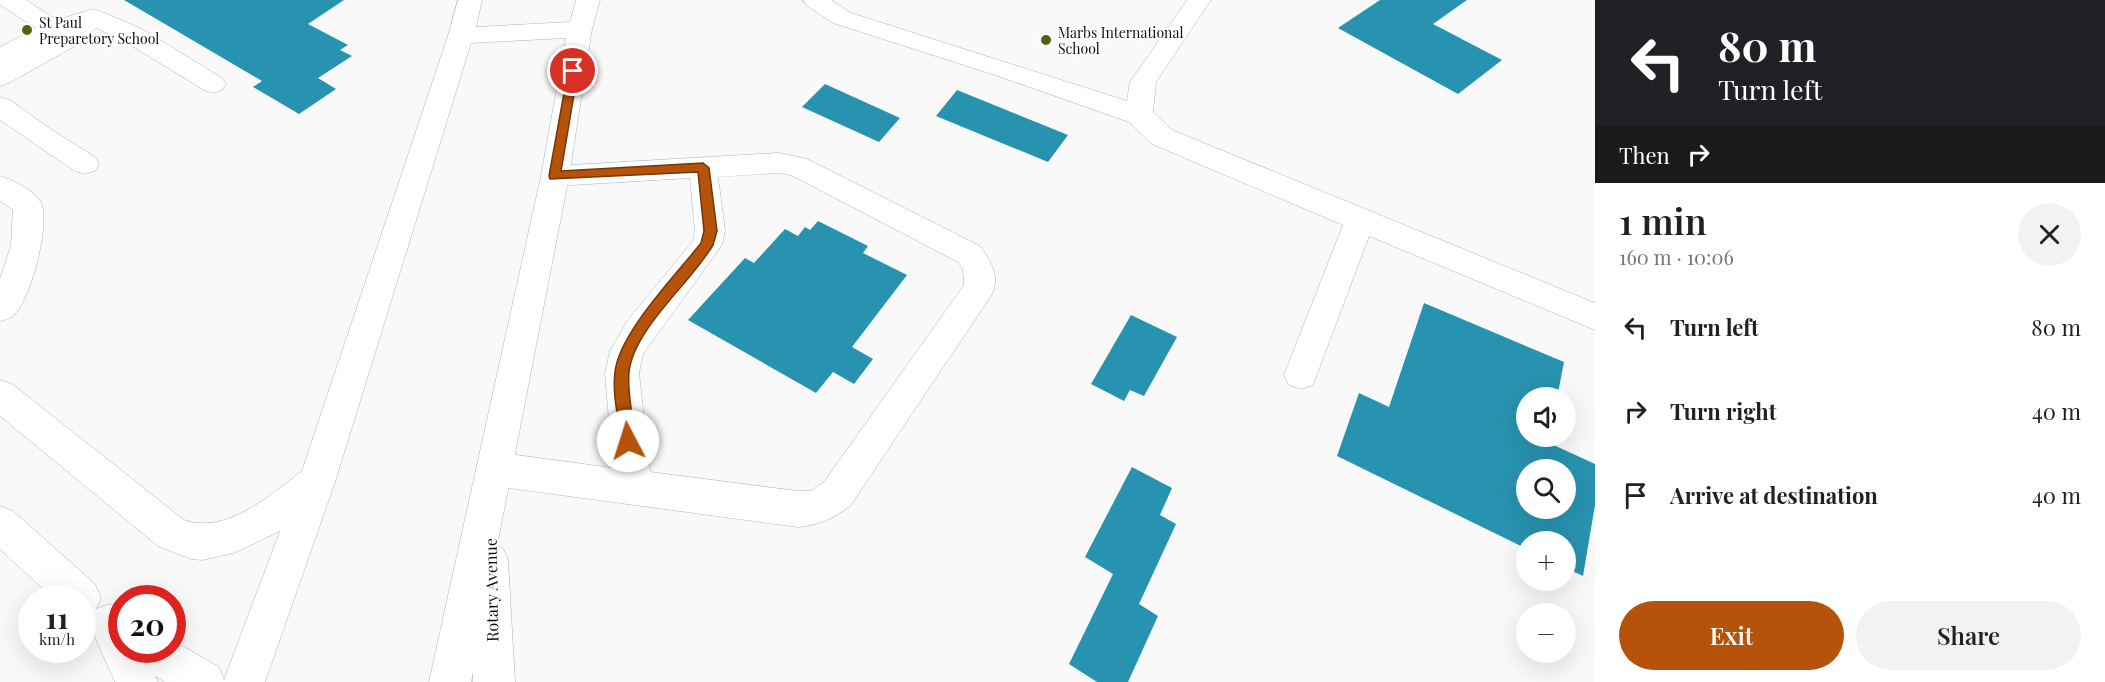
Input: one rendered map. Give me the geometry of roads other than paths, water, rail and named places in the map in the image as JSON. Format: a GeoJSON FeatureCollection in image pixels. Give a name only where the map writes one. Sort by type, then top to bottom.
{"type":"FeatureCollection","features":[{"type":"Feature","properties":{"kind":"main road"},"geometry":{"type":"LineString","coordinates":[[9,0],[54,28]]}},
{"type":"Feature","properties":{"kind":"main road"},"geometry":{"type":"LineString","coordinates":[[244,682],[317,482],[461,36],[470,0]]}},
{"type":"Feature","properties":{"kind":"main road"},"geometry":{"type":"LineString","coordinates":[[815,0],[842,18],[1004,69],[1139,115],[1162,137],[1595,317]]}},
{"type":"Feature","properties":{"kind":"main road"},"geometry":{"type":"LineString","coordinates":[[1139,115],[1143,82],[1199,0]]}},
{"type":"Feature","properties":{"kind":"main road"},"geometry":{"type":"LineString","coordinates":[[450,682],[555,176],[584,15],[461,36]]}},
{"type":"Feature","properties":{"kind":"main road"},"geometry":{"type":"LineString","coordinates":[[0,77],[68,39],[93,17]]}},
{"type":"Feature","properties":{"kind":"main road"},"geometry":{"type":"LineString","coordinates":[[0,58],[54,28],[93,17],[133,35],[213,84]]}},
{"type":"Feature","properties":{"kind":"main road"},"geometry":{"type":"LineString","coordinates":[[0,106],[42,137],[86,164]]}},
{"type":"Feature","properties":{"kind":"main road"},"geometry":{"type":"LineString","coordinates":[[492,484],[633,486],[798,509],[817,508],[837,494],[980,287],[978,267],[969,254],[797,166],[779,163],[555,176]]}},
{"type":"Feature","properties":{"kind":"main road"},"geometry":{"type":"LineString","coordinates":[[633,486],[622,373],[627,351],[640,330],[707,245],[710,231],[703,168]]}},
{"type":"Feature","properties":{"kind":"main road"},"geometry":{"type":"LineString","coordinates":[[0,187],[27,205],[30,230],[23,265],[0,308]]}},
{"type":"Feature","properties":{"kind":"main road"},"geometry":{"type":"LineString","coordinates":[[1301,375],[1360,219]]}},
{"type":"Feature","properties":{"kind":"main road"},"geometry":{"type":"LineString","coordinates":[[0,395],[171,533],[201,543],[258,524],[285,507],[317,482]]}},
{"type":"Feature","properties":{"kind":"main road","name":"Rotary Avenue"},"geometry":{"type":"LineString","coordinates":[[492,484],[489,604],[494,682]]}},
{"type":"Feature","properties":{"kind":"main road"},"geometry":{"type":"LineString","coordinates":[[0,524],[99,614],[136,682]]}},
{"type":"Feature","properties":{"kind":"main road"},"geometry":{"type":"LineString","coordinates":[[173,663],[204,682]]}},
{"type":"Feature","properties":{"kind":"place","name":"St Paul Preparetory School"},"geometry":{"type":"Point","coordinates":[27,30]}},
{"type":"Feature","properties":{"kind":"place","name":"Marbs International School"},"geometry":{"type":"Point","coordinates":[1046,40]}}]}
